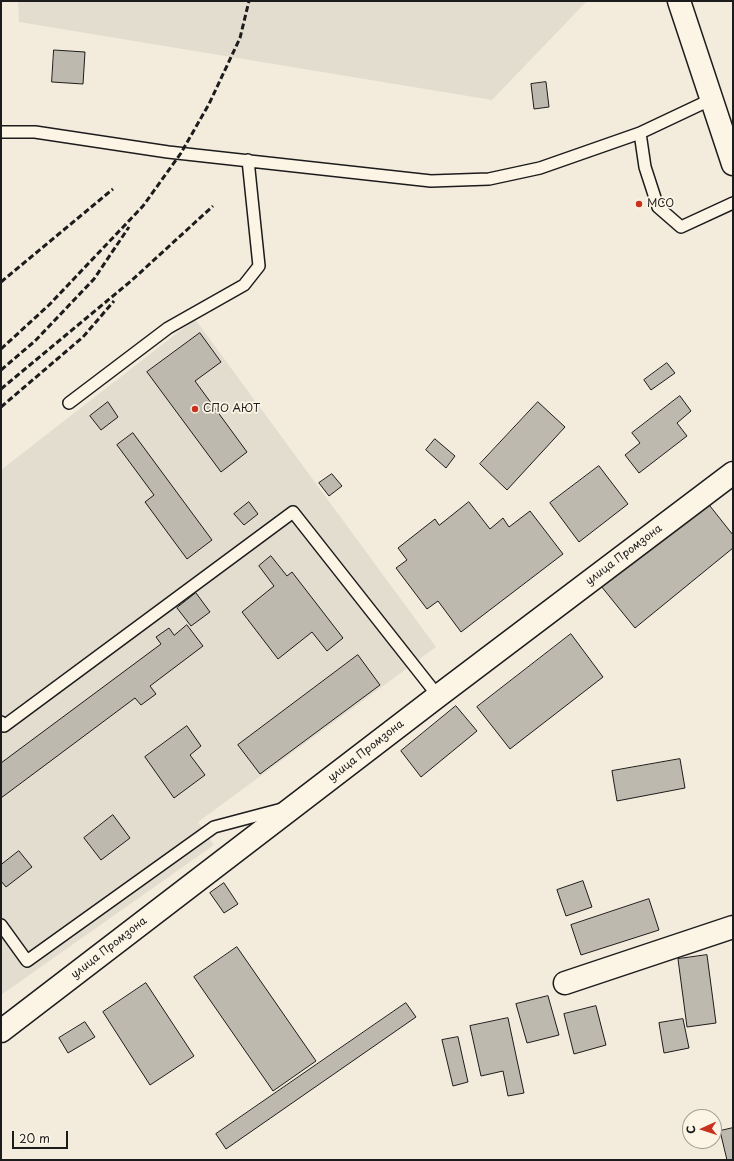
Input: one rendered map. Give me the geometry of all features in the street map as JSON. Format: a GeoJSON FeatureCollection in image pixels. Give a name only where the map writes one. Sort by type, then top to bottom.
{"type":"FeatureCollection","features":[{"type":"Feature","properties":{"kind":"main road"},"geometry":{"type":"LineString","coordinates":[[679,1],[733,164]]}},
{"type":"Feature","properties":{"kind":"main road","name":"улица Промзона"},"geometry":{"type":"LineString","coordinates":[[1,1031],[438,696],[733,473]]}},
{"type":"Feature","properties":{"kind":"main road"},"geometry":{"type":"LineString","coordinates":[[564,983],[733,927]]}},
{"type":"Feature","properties":{"kind":"lane"},"geometry":{"type":"LineString","coordinates":[[1,132],[35,132],[168,152],[431,181],[489,179],[540,168],[640,133],[712,99]]}},
{"type":"Feature","properties":{"kind":"lane"},"geometry":{"type":"LineString","coordinates":[[640,133],[645,167],[658,207],[681,227],[733,203]]}},
{"type":"Feature","properties":{"kind":"lane"},"geometry":{"type":"LineString","coordinates":[[69,403],[168,328],[244,285],[259,266],[248,160]]}},
{"type":"Feature","properties":{"kind":"lane"},"geometry":{"type":"LineString","coordinates":[[1,722],[4,726],[293,512],[438,696]]}},
{"type":"Feature","properties":{"kind":"lane"},"geometry":{"type":"LineString","coordinates":[[1,925],[27,962],[214,826],[294,806]]}},
{"type":"Feature","properties":{"kind":"shaded area"},"geometry":{"type":"Polygon","coordinates":[[[18,1],[587,1],[492,100],[19,22],[18,1]]]}},
{"type":"Feature","properties":{"kind":"shaded area"},"geometry":{"type":"Polygon","coordinates":[[[195,319],[436,647],[198,822],[214,845],[1,995],[1,470],[195,319]]]}},
{"type":"Feature","properties":{"kind":"building"},"geometry":{"type":"Polygon","coordinates":[[[54,50],[85,52],[83,84],[52,82],[54,50]]]}},
{"type":"Feature","properties":{"kind":"building"},"geometry":{"type":"Polygon","coordinates":[[[546,82],[549,107],[534,109],[531,84],[546,82]]]}},
{"type":"Feature","properties":{"kind":"building"},"geometry":{"type":"Polygon","coordinates":[[[200,333],[221,362],[195,381],[247,452],[221,472],[147,372],[200,333]]]}},
{"type":"Feature","properties":{"kind":"building"},"geometry":{"type":"Polygon","coordinates":[[[667,363],[675,373],[651,390],[644,380],[667,363]]]}},
{"type":"Feature","properties":{"kind":"building"},"geometry":{"type":"Polygon","coordinates":[[[680,396],[691,411],[677,423],[687,436],[639,473],[625,455],[640,443],[632,433],[680,396]]]}},
{"type":"Feature","properties":{"kind":"building"},"geometry":{"type":"Polygon","coordinates":[[[108,402],[118,417],[101,430],[90,416],[108,402]]]}},
{"type":"Feature","properties":{"kind":"building"},"geometry":{"type":"Polygon","coordinates":[[[538,402],[565,427],[507,490],[480,464],[538,402]]]}},
{"type":"Feature","properties":{"kind":"building"},"geometry":{"type":"Polygon","coordinates":[[[133,433],[212,540],[187,559],[145,502],[154,495],[117,445],[133,433]]]}},
{"type":"Feature","properties":{"kind":"building"},"geometry":{"type":"Polygon","coordinates":[[[435,439],[455,456],[446,468],[426,450],[435,439]]]}},
{"type":"Feature","properties":{"kind":"building"},"geometry":{"type":"Polygon","coordinates":[[[599,466],[628,504],[579,542],[550,503],[599,466]]]}},
{"type":"Feature","properties":{"kind":"building"},"geometry":{"type":"Polygon","coordinates":[[[332,474],[342,486],[329,496],[319,483],[332,474]]]}},
{"type":"Feature","properties":{"kind":"building"},"geometry":{"type":"Polygon","coordinates":[[[706,501],[733,535],[733,548],[635,628],[601,586],[706,501]]]}},
{"type":"Feature","properties":{"kind":"building"},"geometry":{"type":"Polygon","coordinates":[[[249,502],[258,514],[244,525],[234,514],[249,502]]]}},
{"type":"Feature","properties":{"kind":"building"},"geometry":{"type":"Polygon","coordinates":[[[469,502],[490,529],[503,518],[509,527],[530,511],[563,554],[461,632],[438,601],[427,609],[396,568],[407,560],[398,548],[435,519],[439,525],[469,502]]]}},
{"type":"Feature","properties":{"kind":"building"},"geometry":{"type":"Polygon","coordinates":[[[271,556],[287,576],[292,572],[343,638],[327,651],[312,632],[278,659],[242,612],[274,586],[259,566],[271,556]]]}},
{"type":"Feature","properties":{"kind":"building"},"geometry":{"type":"Polygon","coordinates":[[[196,593],[210,612],[191,626],[177,608],[196,593]]]}},
{"type":"Feature","properties":{"kind":"building"},"geometry":{"type":"Polygon","coordinates":[[[187,625],[203,646],[150,686],[156,694],[141,705],[135,698],[1,798],[1,763],[161,644],[156,637],[169,628],[174,635],[187,625]]]}},
{"type":"Feature","properties":{"kind":"building"},"geometry":{"type":"Polygon","coordinates":[[[571,634],[603,677],[510,749],[477,707],[571,634]]]}},
{"type":"Feature","properties":{"kind":"building"},"geometry":{"type":"Polygon","coordinates":[[[358,655],[380,685],[260,774],[238,745],[358,655]]]}},
{"type":"Feature","properties":{"kind":"building"},"geometry":{"type":"Polygon","coordinates":[[[456,706],[477,731],[421,777],[401,751],[456,706]]]}},
{"type":"Feature","properties":{"kind":"building"},"geometry":{"type":"Polygon","coordinates":[[[187,726],[201,746],[190,755],[205,775],[174,798],[145,757],[187,726]]]}},
{"type":"Feature","properties":{"kind":"building"},"geometry":{"type":"Polygon","coordinates":[[[680,759],[685,788],[617,801],[612,771],[680,759]]]}},
{"type":"Feature","properties":{"kind":"building"},"geometry":{"type":"Polygon","coordinates":[[[113,815],[130,838],[101,860],[84,838],[113,815]]]}},
{"type":"Feature","properties":{"kind":"building"},"geometry":{"type":"Polygon","coordinates":[[[19,851],[32,867],[6,887],[1,881],[1,865],[19,851]]]}},
{"type":"Feature","properties":{"kind":"building"},"geometry":{"type":"Polygon","coordinates":[[[583,881],[592,907],[566,916],[557,890],[583,881]]]}},
{"type":"Feature","properties":{"kind":"building"},"geometry":{"type":"Polygon","coordinates":[[[224,883],[238,904],[224,913],[210,893],[224,883]]]}},
{"type":"Feature","properties":{"kind":"building"},"geometry":{"type":"Polygon","coordinates":[[[649,899],[659,930],[581,955],[571,925],[649,899]]]}},
{"type":"Feature","properties":{"kind":"building"},"geometry":{"type":"Polygon","coordinates":[[[237,947],[316,1061],[273,1091],[194,977],[237,947]]]}},
{"type":"Feature","properties":{"kind":"building"},"geometry":{"type":"Polygon","coordinates":[[[707,955],[716,1023],[687,1027],[678,959],[707,955]]]}},
{"type":"Feature","properties":{"kind":"building"},"geometry":{"type":"Polygon","coordinates":[[[146,983],[194,1056],[150,1085],[103,1012],[146,983]]]}},
{"type":"Feature","properties":{"kind":"building"},"geometry":{"type":"Polygon","coordinates":[[[548,996],[559,1035],[527,1043],[516,1004],[548,996]]]}},
{"type":"Feature","properties":{"kind":"building"},"geometry":{"type":"Polygon","coordinates":[[[406,1003],[416,1017],[226,1149],[216,1134],[406,1003]]]}},
{"type":"Feature","properties":{"kind":"building"},"geometry":{"type":"Polygon","coordinates":[[[596,1006],[606,1045],[574,1054],[564,1014],[596,1006]]]}},
{"type":"Feature","properties":{"kind":"building"},"geometry":{"type":"Polygon","coordinates":[[[508,1018],[524,1093],[508,1096],[503,1071],[481,1076],[470,1026],[508,1018]]]}},
{"type":"Feature","properties":{"kind":"building"},"geometry":{"type":"Polygon","coordinates":[[[683,1019],[689,1048],[664,1053],[659,1023],[683,1019]]]}},
{"type":"Feature","properties":{"kind":"building"},"geometry":{"type":"Polygon","coordinates":[[[85,1022],[95,1037],[68,1053],[59,1038],[85,1022]]]}},
{"type":"Feature","properties":{"kind":"building"},"geometry":{"type":"Polygon","coordinates":[[[458,1037],[468,1082],[453,1086],[442,1040],[458,1037]]]}},
{"type":"Feature","properties":{"kind":"building"},"geometry":{"type":"Polygon","coordinates":[[[733,1128],[733,1160],[727,1160],[722,1139],[722,1131],[733,1128]]]}},
{"type":"Feature","properties":{"kind":"railway"},"geometry":{"type":"LineString","coordinates":[[1,349],[49,305],[143,206],[181,153],[209,104],[240,38],[249,1]]}},
{"type":"Feature","properties":{"kind":"railway"},"geometry":{"type":"LineString","coordinates":[[1,282],[113,189]]}},
{"type":"Feature","properties":{"kind":"railway"},"geometry":{"type":"LineString","coordinates":[[1,389],[131,281],[213,206]]}},
{"type":"Feature","properties":{"kind":"railway"},"geometry":{"type":"LineString","coordinates":[[1,370],[35,341],[94,279],[129,227]]}},
{"type":"Feature","properties":{"kind":"railway"},"geometry":{"type":"LineString","coordinates":[[1,407],[83,337],[114,301]]}},
{"type":"Feature","properties":{"kind":"place","name":"МСО"},"geometry":{"type":"Point","coordinates":[639,204]}},
{"type":"Feature","properties":{"kind":"place","name":"СПО АЮТ"},"geometry":{"type":"Point","coordinates":[195,409]}}]}
